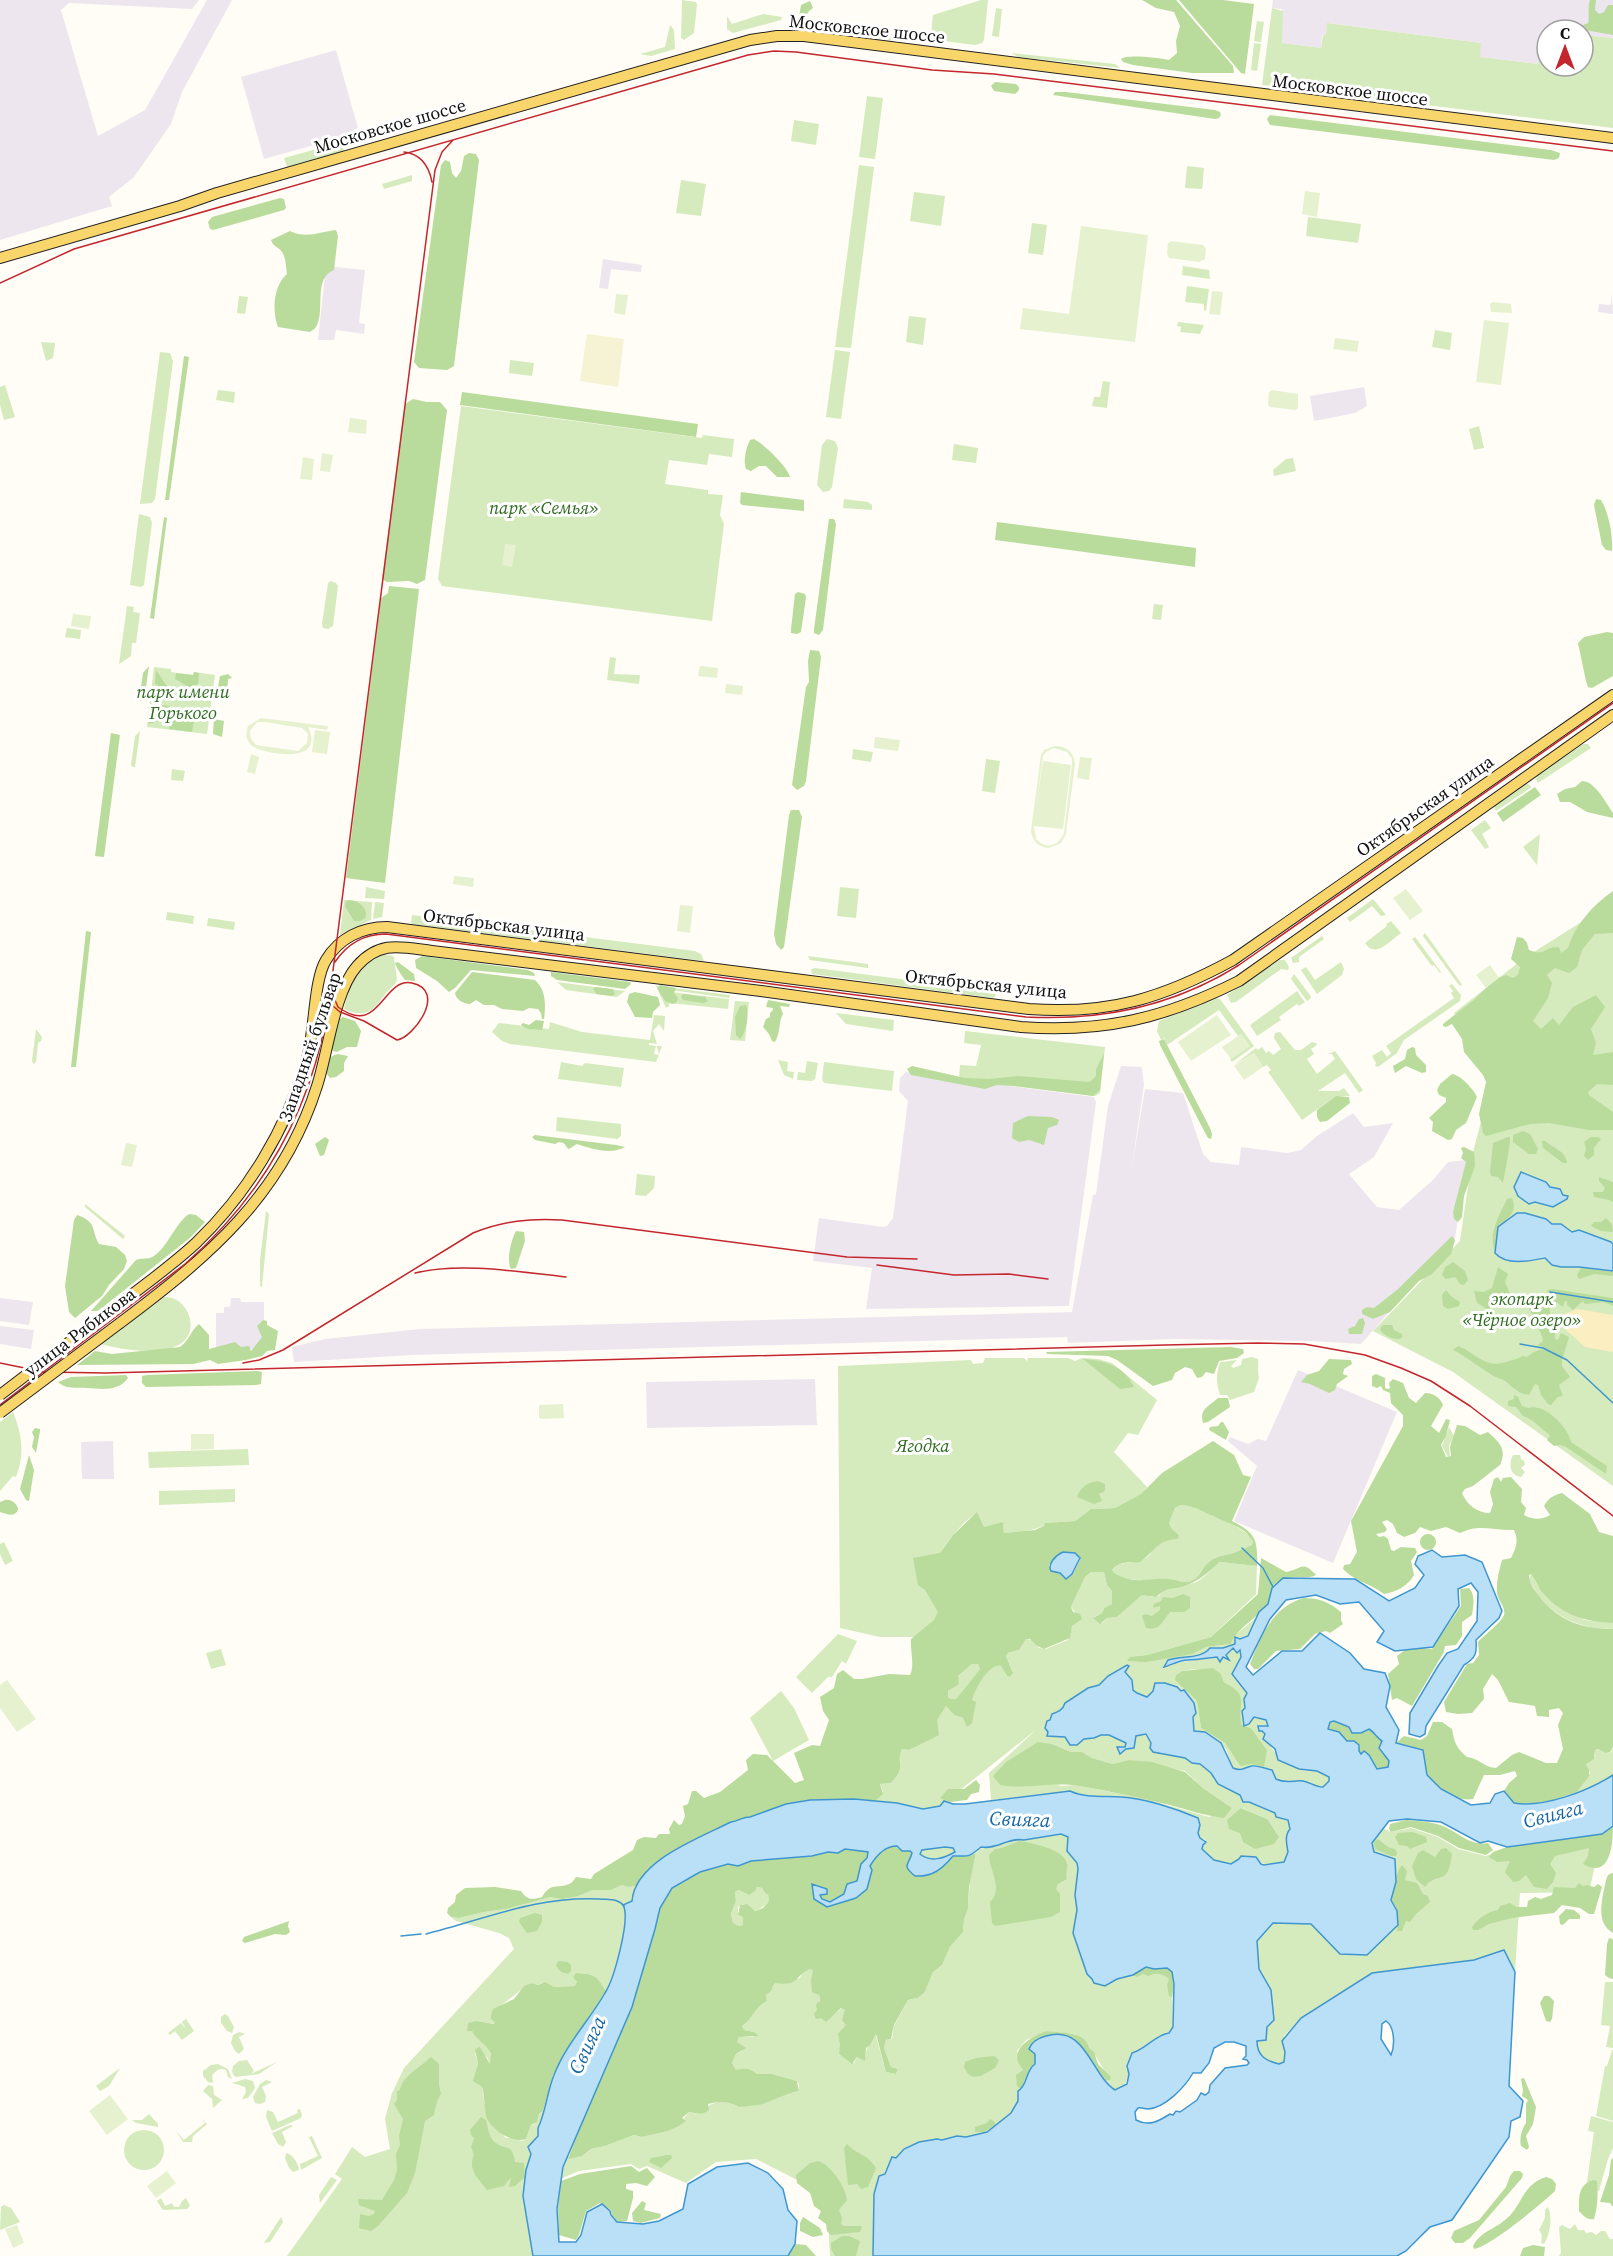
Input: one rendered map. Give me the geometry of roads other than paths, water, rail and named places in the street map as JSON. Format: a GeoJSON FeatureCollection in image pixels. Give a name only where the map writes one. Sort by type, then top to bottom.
{"type":"FeatureCollection","features":[{"type":"Feature","properties":{"kind":"main road","name":"Московское шоссе"},"geometry":{"type":"LineString","coordinates":[[0,258],[750,40],[777,36],[804,36],[883,45],[1613,138]]}},
{"type":"Feature","properties":{"kind":"main road","name":"Октябрьская улица"},"geometry":{"type":"LineString","coordinates":[[321,970],[329,955],[348,937],[368,929],[387,927],[1029,1009],[1072,1011],[1111,1008],[1154,997],[1204,976],[1252,947],[1613,694]]}},
{"type":"Feature","properties":{"kind":"main road","name":"Октябрьская улица"},"geometry":{"type":"LineString","coordinates":[[384,947],[428,950],[761,991],[1021,1027],[1065,1029],[1121,1024],[1201,1000],[1239,981],[1613,715]]}},
{"type":"Feature","properties":{"kind":"main road"},"geometry":{"type":"LineString","coordinates":[[1354,876],[1365,892]]}},
{"type":"Feature","properties":{"kind":"main road"},"geometry":{"type":"LineString","coordinates":[[384,947],[387,927]]}},
{"type":"Feature","properties":{"kind":"main road","name":"Западный бульвар"},"geometry":{"type":"LineString","coordinates":[[151,1300],[219,1243],[243,1216],[283,1162],[302,1126],[317,1086],[349,976],[372,953],[384,947]]}},
{"type":"Feature","properties":{"kind":"main road","name":"Западный бульвар"},"geometry":{"type":"LineString","coordinates":[[110,1311],[179,1258],[207,1231],[229,1208],[274,1140],[290,1109],[307,1061],[321,970]]}},
{"type":"Feature","properties":{"kind":"main road"},"geometry":{"type":"LineString","coordinates":[[761,991],[764,974]]}},
{"type":"Feature","properties":{"kind":"main road","name":"улица Рябикова"},"geometry":{"type":"LineString","coordinates":[[0,1413],[151,1300]]}},
{"type":"Feature","properties":{"kind":"main road","name":"улица Рябикова"},"geometry":{"type":"LineString","coordinates":[[0,1395],[110,1311]]}},
{"type":"Feature","properties":{"kind":"water"},"geometry":{"type":"Polygon","coordinates":[[[1521,1172],[1546,1182],[1550,1187],[1560,1189],[1563,1195],[1568,1196],[1567,1199],[1553,1207],[1535,1202],[1529,1204],[1518,1196],[1514,1187],[1521,1172]]]}},
{"type":"Feature","properties":{"kind":"water"},"geometry":{"type":"Polygon","coordinates":[[[1517,1213],[1546,1219],[1552,1224],[1561,1224],[1572,1232],[1579,1230],[1611,1242],[1613,1244],[1613,1271],[1561,1267],[1552,1265],[1545,1258],[1512,1261],[1500,1257],[1495,1253],[1498,1227],[1517,1213]]]}},
{"type":"Feature","properties":{"kind":"water","name":"Свияга"},"geometry":{"type":"Polygon","coordinates":[[[1432,1550],[1442,1557],[1465,1555],[1482,1562],[1502,1611],[1499,1618],[1476,1640],[1475,1655],[1464,1665],[1426,1726],[1425,1734],[1420,1737],[1409,1734],[1410,1713],[1447,1653],[1458,1649],[1477,1621],[1478,1592],[1471,1583],[1458,1589],[1459,1606],[1433,1647],[1395,1651],[1377,1642],[1384,1631],[1359,1602],[1340,1604],[1316,1595],[1286,1600],[1270,1619],[1246,1667],[1253,1675],[1282,1651],[1302,1651],[1320,1633],[1350,1653],[1364,1669],[1385,1673],[1390,1686],[1386,1707],[1399,1730],[1396,1743],[1423,1750],[1427,1775],[1441,1789],[1471,1805],[1490,1803],[1495,1794],[1504,1791],[1514,1803],[1539,1803],[1579,1792],[1613,1775],[1613,1826],[1602,1834],[1507,1847],[1488,1841],[1480,1843],[1441,1822],[1407,1819],[1389,1821],[1372,1843],[1374,1852],[1395,1859],[1396,1882],[1391,1900],[1397,1911],[1398,1925],[1367,1955],[1340,1954],[1311,1924],[1273,1923],[1257,1941],[1259,1969],[1271,1990],[1274,2020],[1267,2027],[1266,2040],[1257,2041],[1257,2046],[1263,2057],[1279,2064],[1284,2062],[1285,2052],[1282,2041],[1301,2018],[1372,1973],[1474,1960],[1504,1950],[1515,1972],[1509,2086],[1523,2101],[1520,2117],[1511,2121],[1509,2137],[1452,2220],[1430,2227],[1406,2251],[1397,2256],[873,2256],[874,2194],[879,2176],[885,2174],[892,2157],[896,2158],[904,2149],[919,2142],[957,2136],[966,2137],[987,2132],[1011,2113],[1018,2101],[1018,2091],[1035,2064],[1035,2054],[1029,2049],[1036,2040],[1059,2034],[1070,2037],[1079,2044],[1107,2083],[1115,2090],[1127,2084],[1129,2074],[1127,2066],[1132,2053],[1159,2036],[1169,2033],[1173,2027],[1174,1984],[1172,1972],[1167,1968],[1146,1967],[1105,1986],[1094,1983],[1087,1974],[1073,1933],[1077,1910],[1075,1895],[1077,1863],[1067,1851],[1068,1837],[1061,1834],[981,1847],[968,1856],[953,1856],[937,1871],[921,1876],[915,1876],[907,1867],[912,1853],[910,1851],[902,1851],[897,1846],[888,1848],[878,1855],[870,1866],[872,1870],[867,1889],[856,1898],[827,1907],[814,1899],[812,1884],[827,1889],[827,1894],[820,1895],[822,1899],[830,1902],[844,1894],[847,1884],[857,1881],[861,1864],[867,1858],[868,1852],[845,1849],[838,1853],[828,1852],[812,1856],[751,1861],[738,1866],[728,1864],[700,1872],[672,1888],[660,1908],[632,2007],[563,2167],[557,2209],[559,2242],[576,2242],[581,2235],[587,2212],[602,2204],[617,2222],[643,2224],[659,2221],[683,2209],[688,2184],[717,2167],[748,2163],[768,2173],[783,2189],[788,2210],[797,2221],[795,2244],[788,2256],[533,2256],[523,2196],[526,2170],[531,2154],[528,2147],[538,2136],[538,2128],[559,2064],[609,1986],[623,1935],[625,1912],[623,1905],[632,1901],[636,1887],[644,1874],[656,1863],[686,1843],[731,1822],[786,1804],[810,1800],[854,1799],[897,1803],[923,1809],[940,1806],[944,1801],[965,1804],[1070,1791],[1088,1796],[1140,1799],[1198,1818],[1200,1825],[1198,1833],[1200,1838],[1206,1842],[1202,1849],[1214,1860],[1231,1864],[1241,1856],[1256,1857],[1264,1865],[1284,1862],[1288,1852],[1286,1838],[1290,1829],[1288,1820],[1276,1817],[1275,1813],[1249,1802],[1243,1802],[1240,1795],[1218,1784],[1211,1773],[1200,1764],[1192,1763],[1185,1758],[1153,1752],[1146,1734],[1136,1736],[1134,1748],[1126,1749],[1120,1754],[1117,1747],[1125,1747],[1126,1743],[1109,1735],[1084,1739],[1077,1745],[1070,1745],[1065,1737],[1047,1736],[1048,1732],[1045,1728],[1047,1721],[1050,1720],[1052,1714],[1062,1709],[1065,1703],[1088,1688],[1099,1685],[1108,1676],[1127,1665],[1129,1666],[1125,1672],[1132,1680],[1133,1690],[1137,1693],[1147,1697],[1153,1691],[1155,1683],[1165,1683],[1181,1691],[1184,1690],[1194,1703],[1196,1713],[1193,1717],[1194,1731],[1205,1732],[1221,1743],[1233,1768],[1239,1770],[1252,1766],[1259,1767],[1272,1770],[1276,1779],[1286,1782],[1303,1781],[1323,1787],[1329,1781],[1329,1777],[1317,1771],[1299,1769],[1278,1760],[1275,1749],[1263,1739],[1265,1734],[1259,1731],[1258,1726],[1268,1726],[1266,1720],[1254,1717],[1249,1724],[1244,1726],[1242,1711],[1245,1708],[1244,1699],[1247,1693],[1232,1674],[1241,1657],[1240,1650],[1237,1653],[1233,1648],[1226,1655],[1229,1660],[1223,1657],[1220,1662],[1217,1657],[1185,1660],[1164,1667],[1168,1660],[1196,1656],[1210,1648],[1223,1648],[1235,1644],[1235,1637],[1240,1639],[1248,1636],[1259,1612],[1268,1604],[1272,1588],[1283,1578],[1355,1579],[1389,1601],[1415,1588],[1424,1575],[1415,1564],[1418,1556],[1432,1550]],[[1334,1721],[1330,1722],[1328,1729],[1339,1732],[1347,1741],[1354,1741],[1359,1745],[1361,1754],[1364,1751],[1369,1755],[1377,1769],[1388,1767],[1389,1761],[1379,1748],[1382,1741],[1371,1730],[1352,1733],[1349,1727],[1334,1721]],[[945,1847],[922,1850],[920,1854],[933,1859],[955,1852],[953,1848],[945,1847]],[[1386,2021],[1382,2024],[1381,2039],[1391,2055],[1394,2042],[1393,2032],[1386,2021]],[[1225,2042],[1214,2048],[1209,2063],[1201,2073],[1193,2073],[1180,2090],[1161,2105],[1148,2109],[1138,2108],[1135,2112],[1136,2120],[1150,2123],[1170,2114],[1173,2115],[1176,2111],[1180,2112],[1197,2100],[1201,2093],[1205,2095],[1209,2092],[1210,2085],[1225,2068],[1249,2063],[1243,2059],[1246,2056],[1246,2046],[1225,2042]]]}},
{"type":"Feature","properties":{"kind":"water"},"geometry":{"type":"Polygon","coordinates":[[[1063,1552],[1075,1553],[1080,1558],[1072,1574],[1066,1579],[1060,1573],[1051,1571],[1050,1568],[1053,1560],[1063,1552]]]}},
{"type":"Feature","properties":{"kind":"waterway"},"geometry":{"type":"LineString","coordinates":[[1550,1292],[1613,1302]]}},
{"type":"Feature","properties":{"kind":"waterway"},"geometry":{"type":"LineString","coordinates":[[1516,1303],[1543,1306]]}},
{"type":"Feature","properties":{"kind":"waterway"},"geometry":{"type":"LineString","coordinates":[[1520,1344],[1543,1348],[1567,1360],[1613,1403]]}},
{"type":"Feature","properties":{"kind":"waterway"},"geometry":{"type":"LineString","coordinates":[[1242,1548],[1263,1568],[1273,1587]]}},
{"type":"Feature","properties":{"kind":"waterway"},"geometry":{"type":"LineString","coordinates":[[426,1934],[511,1910],[554,1901],[610,1900],[624,1906]]}},
{"type":"Feature","properties":{"kind":"waterway"},"geometry":{"type":"LineString","coordinates":[[401,1936],[421,1934]]}},
{"type":"Feature","properties":{"kind":"tram line"},"geometry":{"type":"LineString","coordinates":[[0,283],[74,249],[748,55],[774,51],[932,70],[994,74],[1613,151]]}},
{"type":"Feature","properties":{"kind":"tram line"},"geometry":{"type":"LineString","coordinates":[[0,1405],[185,1264],[213,1237],[262,1178],[298,1113],[311,1078],[322,1041],[329,1002],[435,170],[442,152],[453,140]]}},
{"type":"Feature","properties":{"kind":"tram line"},"geometry":{"type":"LineString","coordinates":[[404,152],[420,158],[429,171],[432,182]]}},
{"type":"Feature","properties":{"kind":"tram line"},"geometry":{"type":"LineString","coordinates":[[335,962],[357,941],[378,934],[386,934],[1026,1017],[1082,1016],[1137,1008],[1189,991],[1239,965],[1613,703]]}},
{"type":"Feature","properties":{"kind":"tram line"},"geometry":{"type":"LineString","coordinates":[[329,995],[333,1006],[340,1012],[364,1021],[397,1040],[404,1037],[418,1023],[427,1004],[427,995],[422,988],[412,983],[402,984],[372,1011],[363,1015],[352,1015],[338,1007],[331,991]]}},
{"type":"Feature","properties":{"kind":"railway"},"geometry":{"type":"LineString","coordinates":[[243,1363],[259,1360],[283,1350],[473,1233],[517,1221],[562,1220],[847,1257],[917,1259]]}},
{"type":"Feature","properties":{"kind":"railway"},"geometry":{"type":"LineString","coordinates":[[877,1265],[954,1275],[1009,1274],[1048,1279]]}},
{"type":"Feature","properties":{"kind":"railway"},"geometry":{"type":"LineString","coordinates":[[415,1273],[471,1268],[566,1277]]}},
{"type":"Feature","properties":{"kind":"railway"},"geometry":{"type":"LineString","coordinates":[[0,1363],[44,1372],[106,1373],[1165,1345],[1304,1344],[1365,1355],[1431,1381],[1470,1406],[1613,1516]]}},
{"type":"Feature","properties":{"kind":"park label","name":"парк «Семья»"},"geometry":{"type":"Point","coordinates":[544,508]}},
{"type":"Feature","properties":{"kind":"park label","name":"парк имени Горького"},"geometry":{"type":"Point","coordinates":[183,702]}},
{"type":"Feature","properties":{"kind":"park label","name":"экопарк «Чёрное озеро»"},"geometry":{"type":"Point","coordinates":[1522,1309]}},
{"type":"Feature","properties":{"kind":"park label","name":"Ягодка"},"geometry":{"type":"Point","coordinates":[923,1446]}}]}
